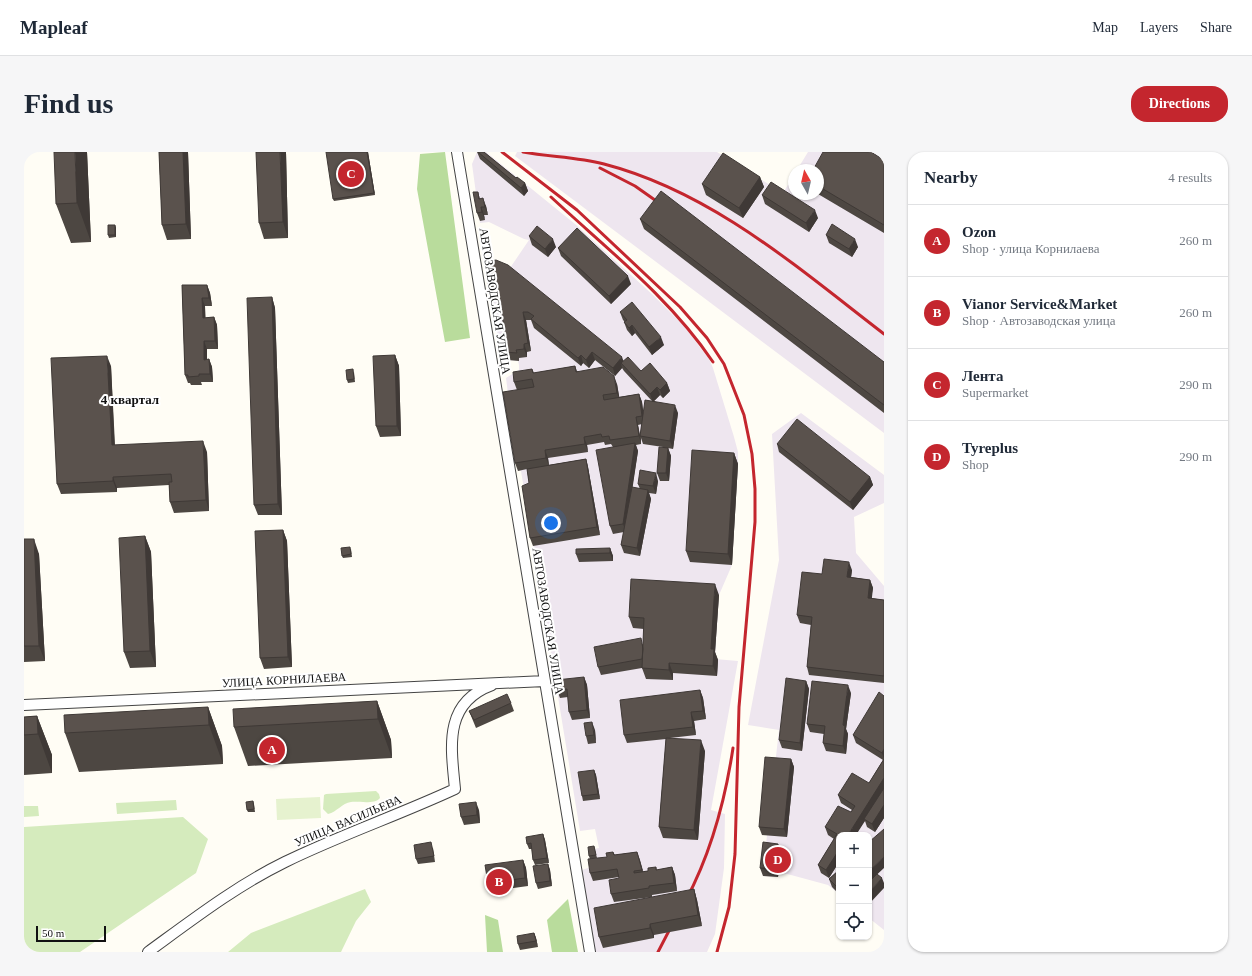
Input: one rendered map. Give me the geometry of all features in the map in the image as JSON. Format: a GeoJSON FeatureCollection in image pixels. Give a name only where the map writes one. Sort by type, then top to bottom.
{"type":"FeatureCollection","features":[{"type":"Feature","properties":{"kind":"street","name":"АВТОЗАВОДСКАЯ УЛИЦА"},"geometry":{"type":"LineString","coordinates":[[458,152],[590,952]]}},
{"type":"Feature","properties":{"kind":"street","name":"УЛИЦА КОРНИЛАЕВА"},"geometry":{"type":"LineString","coordinates":[[24,705],[545,681]]}},
{"type":"Feature","properties":{"kind":"street","name":"УЛИЦА ВАСИЛЬЕВА"},"geometry":{"type":"LineString","coordinates":[[148,952],[239,888],[284,862],[455,789],[451,737],[454,722],[462,708],[471,697],[484,688],[498,683]]}},
{"type":"Feature","properties":{"kind":"shaded area"},"geometry":{"type":"Polygon","coordinates":[[[477,152],[486,152],[575,224],[653,295],[684,326],[709,359],[734,437],[738,452],[738,464],[732,565],[719,595],[715,659],[738,661],[711,810],[725,814],[724,868],[715,934],[707,952],[595,952],[582,870],[591,867],[589,850],[599,848],[595,829],[580,831],[521,471],[518,471],[506,378],[519,370],[519,365],[518,361],[508,360],[507,355],[509,352],[500,349],[485,256],[510,268],[529,240],[489,222],[480,223],[472,164],[477,152]]]}},
{"type":"Feature","properties":{"kind":"shaded area"},"geometry":{"type":"Polygon","coordinates":[[[517,152],[717,152],[783,193],[788,185],[788,200],[824,200],[824,164],[801,164],[808,152],[884,152],[884,433],[515,156],[517,152]]]}},
{"type":"Feature","properties":{"kind":"shaded area"},"geometry":{"type":"Polygon","coordinates":[[[801,413],[884,475],[884,503],[854,517],[856,553],[884,586],[884,930],[872,920],[872,832],[836,832],[836,892],[828,885],[779,872],[778,877],[763,876],[767,835],[762,835],[768,765],[775,765],[779,730],[748,725],[779,560],[772,434],[801,413]]]}},
{"type":"Feature","properties":{"kind":"green space"},"geometry":{"type":"Polygon","coordinates":[[[445,152],[470,338],[445,342],[417,189],[420,154],[445,152]]]}},
{"type":"Feature","properties":{"kind":"green space"},"geometry":{"type":"Polygon","coordinates":[[[376,791],[380,798],[377,800],[348,803],[328,814],[323,809],[324,795],[326,794],[376,791]]]}},
{"type":"Feature","properties":{"kind":"green space"},"geometry":{"type":"Polygon","coordinates":[[[320,797],[321,818],[277,820],[276,799],[320,797]]]}},
{"type":"Feature","properties":{"kind":"green space"},"geometry":{"type":"Polygon","coordinates":[[[176,800],[177,810],[117,814],[116,803],[176,800]]]}},
{"type":"Feature","properties":{"kind":"green space"},"geometry":{"type":"Polygon","coordinates":[[[24,806],[38,806],[39,816],[24,817],[24,806]]]}},
{"type":"Feature","properties":{"kind":"green space"},"geometry":{"type":"Polygon","coordinates":[[[183,817],[208,839],[196,873],[80,952],[24,952],[24,827],[183,817]]]}},
{"type":"Feature","properties":{"kind":"green space"},"geometry":{"type":"Polygon","coordinates":[[[365,889],[371,902],[356,921],[341,952],[228,952],[251,933],[365,889]]]}},
{"type":"Feature","properties":{"kind":"green space"},"geometry":{"type":"Polygon","coordinates":[[[568,899],[578,952],[552,952],[547,920],[568,899]]]}},
{"type":"Feature","properties":{"kind":"green space"},"geometry":{"type":"Polygon","coordinates":[[[485,915],[498,920],[503,952],[487,952],[485,915]]]}},
{"type":"Feature","properties":{"kind":"building"},"geometry":{"type":"Polygon","coordinates":[[[54,152],[75,152],[77,203],[56,204],[54,152]]]}},
{"type":"Feature","properties":{"kind":"building"},"geometry":{"type":"Polygon","coordinates":[[[159,152],[183,152],[186,224],[162,225],[159,152]]]}},
{"type":"Feature","properties":{"kind":"building"},"geometry":{"type":"Polygon","coordinates":[[[256,152],[280,152],[283,222],[259,223],[256,152]]]}},
{"type":"Feature","properties":{"kind":"building"},"geometry":{"type":"Polygon","coordinates":[[[326,152],[367,152],[374,193],[333,199],[326,152]]]}},
{"type":"Feature","properties":{"kind":"building"},"geometry":{"type":"Polygon","coordinates":[[[478,152],[484,152],[516,178],[517,177],[525,183],[521,188],[478,152]]]}},
{"type":"Feature","properties":{"kind":"building"},"geometry":{"type":"Polygon","coordinates":[[[823,152],[871,152],[884,160],[884,225],[824,190],[824,164],[816,164],[823,152]]]}},
{"type":"Feature","properties":{"kind":"building"},"geometry":{"type":"Polygon","coordinates":[[[723,153],[760,177],[739,208],[702,184],[723,153]]]}},
{"type":"Feature","properties":{"kind":"building"},"geometry":{"type":"Polygon","coordinates":[[[771,182],[788,193],[788,200],[799,200],[815,210],[806,223],[762,195],[771,182]]]}},
{"type":"Feature","properties":{"kind":"building"},"geometry":{"type":"Polygon","coordinates":[[[661,191],[884,362],[884,405],[640,219],[661,191]]]}},
{"type":"Feature","properties":{"kind":"building"},"geometry":{"type":"Polygon","coordinates":[[[473,192],[478,192],[479,199],[483,198],[485,207],[481,207],[482,212],[477,213],[473,192]]]}},
{"type":"Feature","properties":{"kind":"building"},"geometry":{"type":"Polygon","coordinates":[[[832,224],[855,239],[849,249],[826,235],[832,224]]]}},
{"type":"Feature","properties":{"kind":"building"},"geometry":{"type":"Polygon","coordinates":[[[108,225],[115,225],[115,235],[108,235],[108,225]]]}},
{"type":"Feature","properties":{"kind":"building"},"geometry":{"type":"Polygon","coordinates":[[[537,226],[553,239],[545,249],[529,236],[537,226]]]}},
{"type":"Feature","properties":{"kind":"building"},"geometry":{"type":"Polygon","coordinates":[[[577,228],[628,276],[609,296],[558,248],[577,228]]]}},
{"type":"Feature","properties":{"kind":"building"},"geometry":{"type":"Polygon","coordinates":[[[496,260],[508,265],[622,357],[613,368],[592,352],[586,360],[581,355],[578,358],[531,319],[534,316],[528,312],[523,312],[528,343],[524,344],[524,349],[516,350],[517,353],[505,352],[504,347],[507,346],[497,284],[488,285],[485,262],[496,260]]]}},
{"type":"Feature","properties":{"kind":"building"},"geometry":{"type":"Polygon","coordinates":[[[182,285],[207,285],[209,298],[202,298],[203,318],[214,317],[215,341],[204,341],[204,360],[209,359],[210,374],[199,374],[199,376],[188,377],[188,375],[185,375],[182,285]]]}},
{"type":"Feature","properties":{"kind":"building"},"geometry":{"type":"Polygon","coordinates":[[[272,297],[278,504],[254,505],[247,298],[272,297]]]}},
{"type":"Feature","properties":{"kind":"building"},"geometry":{"type":"Polygon","coordinates":[[[632,302],[661,337],[649,347],[632,325],[629,328],[624,322],[627,320],[620,312],[632,302]]]}},
{"type":"Feature","properties":{"kind":"building"},"geometry":{"type":"Polygon","coordinates":[[[395,355],[397,426],[376,426],[373,356],[395,355]]]}},
{"type":"Feature","properties":{"kind":"building"},"geometry":{"type":"Polygon","coordinates":[[[107,356],[112,445],[203,441],[206,500],[170,502],[169,482],[172,482],[171,474],[113,477],[113,481],[57,484],[51,358],[107,356]]]}},
{"type":"Feature","properties":{"kind":"building"},"geometry":{"type":"Polygon","coordinates":[[[628,357],[641,371],[650,363],[667,383],[660,390],[657,387],[650,394],[621,363],[628,357]]]}},
{"type":"Feature","properties":{"kind":"building"},"geometry":{"type":"Polygon","coordinates":[[[575,366],[576,372],[603,367],[614,376],[617,393],[603,395],[604,400],[639,394],[642,416],[636,417],[639,436],[610,440],[609,436],[602,437],[601,434],[584,437],[585,444],[545,450],[546,458],[515,463],[503,392],[534,387],[532,379],[514,382],[513,372],[532,369],[533,373],[575,366]]]}},
{"type":"Feature","properties":{"kind":"building"},"geometry":{"type":"Polygon","coordinates":[[[353,369],[354,379],[347,380],[346,370],[353,369]]]}},
{"type":"Feature","properties":{"kind":"building"},"geometry":{"type":"Polygon","coordinates":[[[645,400],[675,405],[670,441],[640,436],[645,400]]]}},
{"type":"Feature","properties":{"kind":"building"},"geometry":{"type":"Polygon","coordinates":[[[797,419],[870,477],[850,502],[777,444],[797,419]]]}},
{"type":"Feature","properties":{"kind":"building"},"geometry":{"type":"Polygon","coordinates":[[[635,443],[623,524],[610,526],[596,450],[635,443]]]}},
{"type":"Feature","properties":{"kind":"building"},"geometry":{"type":"Polygon","coordinates":[[[659,447],[668,448],[666,473],[657,473],[659,447]]]}},
{"type":"Feature","properties":{"kind":"building"},"geometry":{"type":"Polygon","coordinates":[[[692,450],[734,453],[728,554],[686,551],[692,450]]]}},
{"type":"Feature","properties":{"kind":"building"},"geometry":{"type":"Polygon","coordinates":[[[586,459],[597,527],[530,538],[522,486],[529,483],[527,469],[586,459]]]}},
{"type":"Feature","properties":{"kind":"building"},"geometry":{"type":"Polygon","coordinates":[[[640,470],[656,473],[653,486],[638,484],[640,470]]]}},
{"type":"Feature","properties":{"kind":"building"},"geometry":{"type":"Polygon","coordinates":[[[632,487],[648,490],[637,548],[621,545],[632,487]]]}},
{"type":"Feature","properties":{"kind":"building"},"geometry":{"type":"Polygon","coordinates":[[[283,530],[288,657],[260,658],[255,531],[283,530]]]}},
{"type":"Feature","properties":{"kind":"building"},"geometry":{"type":"Polygon","coordinates":[[[145,536],[150,651],[124,652],[119,538],[145,536]]]}},
{"type":"Feature","properties":{"kind":"building"},"geometry":{"type":"Polygon","coordinates":[[[24,539],[34,539],[39,646],[24,646],[24,539]]]}},
{"type":"Feature","properties":{"kind":"building"},"geometry":{"type":"Polygon","coordinates":[[[350,547],[351,554],[342,556],[341,548],[350,547]]]}},
{"type":"Feature","properties":{"kind":"building"},"geometry":{"type":"Polygon","coordinates":[[[610,548],[610,553],[576,554],[576,549],[610,548]]]}},
{"type":"Feature","properties":{"kind":"building"},"geometry":{"type":"Polygon","coordinates":[[[824,559],[849,562],[847,577],[870,580],[868,598],[884,600],[884,676],[807,667],[812,617],[797,615],[802,572],[822,574],[824,559]]]}},
{"type":"Feature","properties":{"kind":"building"},"geometry":{"type":"Polygon","coordinates":[[[631,579],[715,584],[711,649],[714,649],[713,666],[669,663],[669,670],[642,668],[644,618],[629,617],[631,579]]]}},
{"type":"Feature","properties":{"kind":"building"},"geometry":{"type":"Polygon","coordinates":[[[641,638],[643,649],[642,659],[598,667],[594,647],[641,638]]]}},
{"type":"Feature","properties":{"kind":"building"},"geometry":{"type":"Polygon","coordinates":[[[584,677],[587,710],[569,712],[567,689],[557,690],[556,680],[584,677]]]}},
{"type":"Feature","properties":{"kind":"building"},"geometry":{"type":"Polygon","coordinates":[[[786,678],[806,681],[800,743],[779,740],[786,678]]]}},
{"type":"Feature","properties":{"kind":"building"},"geometry":{"type":"Polygon","coordinates":[[[812,681],[848,685],[843,725],[845,726],[843,746],[823,743],[825,726],[807,724],[812,681]]]}},
{"type":"Feature","properties":{"kind":"building"},"geometry":{"type":"Polygon","coordinates":[[[700,690],[703,711],[691,712],[693,727],[624,735],[620,700],[700,690]]]}},
{"type":"Feature","properties":{"kind":"building"},"geometry":{"type":"Polygon","coordinates":[[[879,692],[884,696],[884,749],[882,753],[853,735],[879,692]]]}},
{"type":"Feature","properties":{"kind":"building"},"geometry":{"type":"Polygon","coordinates":[[[507,694],[511,703],[474,720],[469,711],[507,694]]]}},
{"type":"Feature","properties":{"kind":"building"},"geometry":{"type":"Polygon","coordinates":[[[377,701],[378,719],[234,727],[233,709],[377,701]]]}},
{"type":"Feature","properties":{"kind":"building"},"geometry":{"type":"Polygon","coordinates":[[[208,707],[209,725],[65,733],[64,715],[208,707]]]}},
{"type":"Feature","properties":{"kind":"building"},"geometry":{"type":"Polygon","coordinates":[[[37,716],[38,734],[24,735],[24,717],[37,716]]]}},
{"type":"Feature","properties":{"kind":"building"},"geometry":{"type":"Polygon","coordinates":[[[592,722],[594,735],[586,736],[584,723],[592,722]]]}},
{"type":"Feature","properties":{"kind":"building"},"geometry":{"type":"Polygon","coordinates":[[[666,738],[701,740],[694,830],[659,827],[666,738]]]}},
{"type":"Feature","properties":{"kind":"building"},"geometry":{"type":"Polygon","coordinates":[[[765,757],[791,759],[784,829],[759,827],[765,757]]]}},
{"type":"Feature","properties":{"kind":"building"},"geometry":{"type":"Polygon","coordinates":[[[884,759],[884,778],[850,832],[836,832],[836,833],[825,827],[838,806],[851,812],[855,806],[838,795],[852,773],[869,783],[884,759]]]}},
{"type":"Feature","properties":{"kind":"building"},"geometry":{"type":"Polygon","coordinates":[[[594,770],[598,794],[582,796],[578,772],[594,770]]]}},
{"type":"Feature","properties":{"kind":"building"},"geometry":{"type":"Polygon","coordinates":[[[884,788],[884,805],[872,824],[864,819],[884,788]]]}},
{"type":"Feature","properties":{"kind":"building"},"geometry":{"type":"Polygon","coordinates":[[[253,801],[254,809],[247,810],[246,802],[253,801]]]}},
{"type":"Feature","properties":{"kind":"building"},"geometry":{"type":"Polygon","coordinates":[[[476,802],[477,815],[461,817],[459,804],[476,802]]]}},
{"type":"Feature","properties":{"kind":"building"},"geometry":{"type":"Polygon","coordinates":[[[884,829],[884,857],[872,868],[872,868],[872,839],[884,829]]]}},
{"type":"Feature","properties":{"kind":"building"},"geometry":{"type":"Polygon","coordinates":[[[543,834],[547,858],[533,860],[531,843],[527,844],[526,837],[543,834]]]}},
{"type":"Feature","properties":{"kind":"building"},"geometry":{"type":"Polygon","coordinates":[[[836,836],[836,855],[826,870],[818,865],[836,836]]]}},
{"type":"Feature","properties":{"kind":"building"},"geometry":{"type":"Polygon","coordinates":[[[431,842],[434,856],[416,859],[414,845],[431,842]]]}},
{"type":"Feature","properties":{"kind":"building"},"geometry":{"type":"Polygon","coordinates":[[[763,842],[778,844],[775,869],[760,868],[763,842]]]}},
{"type":"Feature","properties":{"kind":"building"},"geometry":{"type":"Polygon","coordinates":[[[594,846],[596,855],[589,856],[588,847],[594,846]]]}},
{"type":"Feature","properties":{"kind":"building"},"geometry":{"type":"Polygon","coordinates":[[[613,852],[614,855],[637,852],[642,870],[634,871],[634,873],[648,871],[648,868],[656,867],[656,870],[672,867],[674,883],[649,886],[649,888],[611,894],[609,880],[619,878],[617,869],[590,873],[588,859],[607,857],[606,853],[613,852]]]}},
{"type":"Feature","properties":{"kind":"building"},"geometry":{"type":"Polygon","coordinates":[[[523,860],[525,878],[488,883],[485,865],[523,860]]]}},
{"type":"Feature","properties":{"kind":"building"},"geometry":{"type":"Polygon","coordinates":[[[548,864],[550,881],[536,883],[533,866],[548,864]]]}},
{"type":"Feature","properties":{"kind":"building"},"geometry":{"type":"Polygon","coordinates":[[[836,873],[836,886],[829,879],[836,873]]]}},
{"type":"Feature","properties":{"kind":"building"},"geometry":{"type":"Polygon","coordinates":[[[877,874],[882,878],[872,889],[872,879],[877,874]]]}},
{"type":"Feature","properties":{"kind":"building"},"geometry":{"type":"Polygon","coordinates":[[[694,889],[698,915],[650,924],[650,928],[599,937],[594,908],[694,889]]]}},
{"type":"Feature","properties":{"kind":"building"},"geometry":{"type":"Polygon","coordinates":[[[534,933],[536,941],[518,944],[517,936],[534,933]]]}},
{"type":"Feature","properties":{"kind":"railway"},"geometry":{"type":"LineString","coordinates":[[502,152],[577,210],[680,307],[707,338],[724,364],[744,415],[752,454],[755,489],[755,522],[739,707],[735,854],[729,907],[717,952]]}},
{"type":"Feature","properties":{"kind":"railway"},"geometry":{"type":"LineString","coordinates":[[523,152],[604,164],[644,177],[681,193],[752,235],[884,334]]}},
{"type":"Feature","properties":{"kind":"railway"},"geometry":{"type":"LineString","coordinates":[[600,168],[635,186],[662,205]]}},
{"type":"Feature","properties":{"kind":"railway"},"geometry":{"type":"LineString","coordinates":[[551,197],[658,295],[696,339],[713,362]]}},
{"type":"Feature","properties":{"kind":"railway"},"geometry":{"type":"LineString","coordinates":[[686,900],[703,864],[716,826],[726,788],[733,748]]}},
{"type":"Feature","properties":{"kind":"railway"},"geometry":{"type":"LineString","coordinates":[[658,952],[673,923]]}},
{"type":"Feature","properties":{"kind":"place","name":"Лента"},"geometry":{"type":"Point","coordinates":[351,174]}},
{"type":"Feature","properties":{"kind":"place","name":"Ozon"},"geometry":{"type":"Point","coordinates":[272,750]}},
{"type":"Feature","properties":{"kind":"place","name":"Tyreplus"},"geometry":{"type":"Point","coordinates":[778,860]}},
{"type":"Feature","properties":{"kind":"place","name":"Vianor Service&Market"},"geometry":{"type":"Point","coordinates":[499,882]}},
{"type":"Feature","properties":{"kind":"district","name":"4 квартал"},"geometry":{"type":"Point","coordinates":[130,399]}}]}
